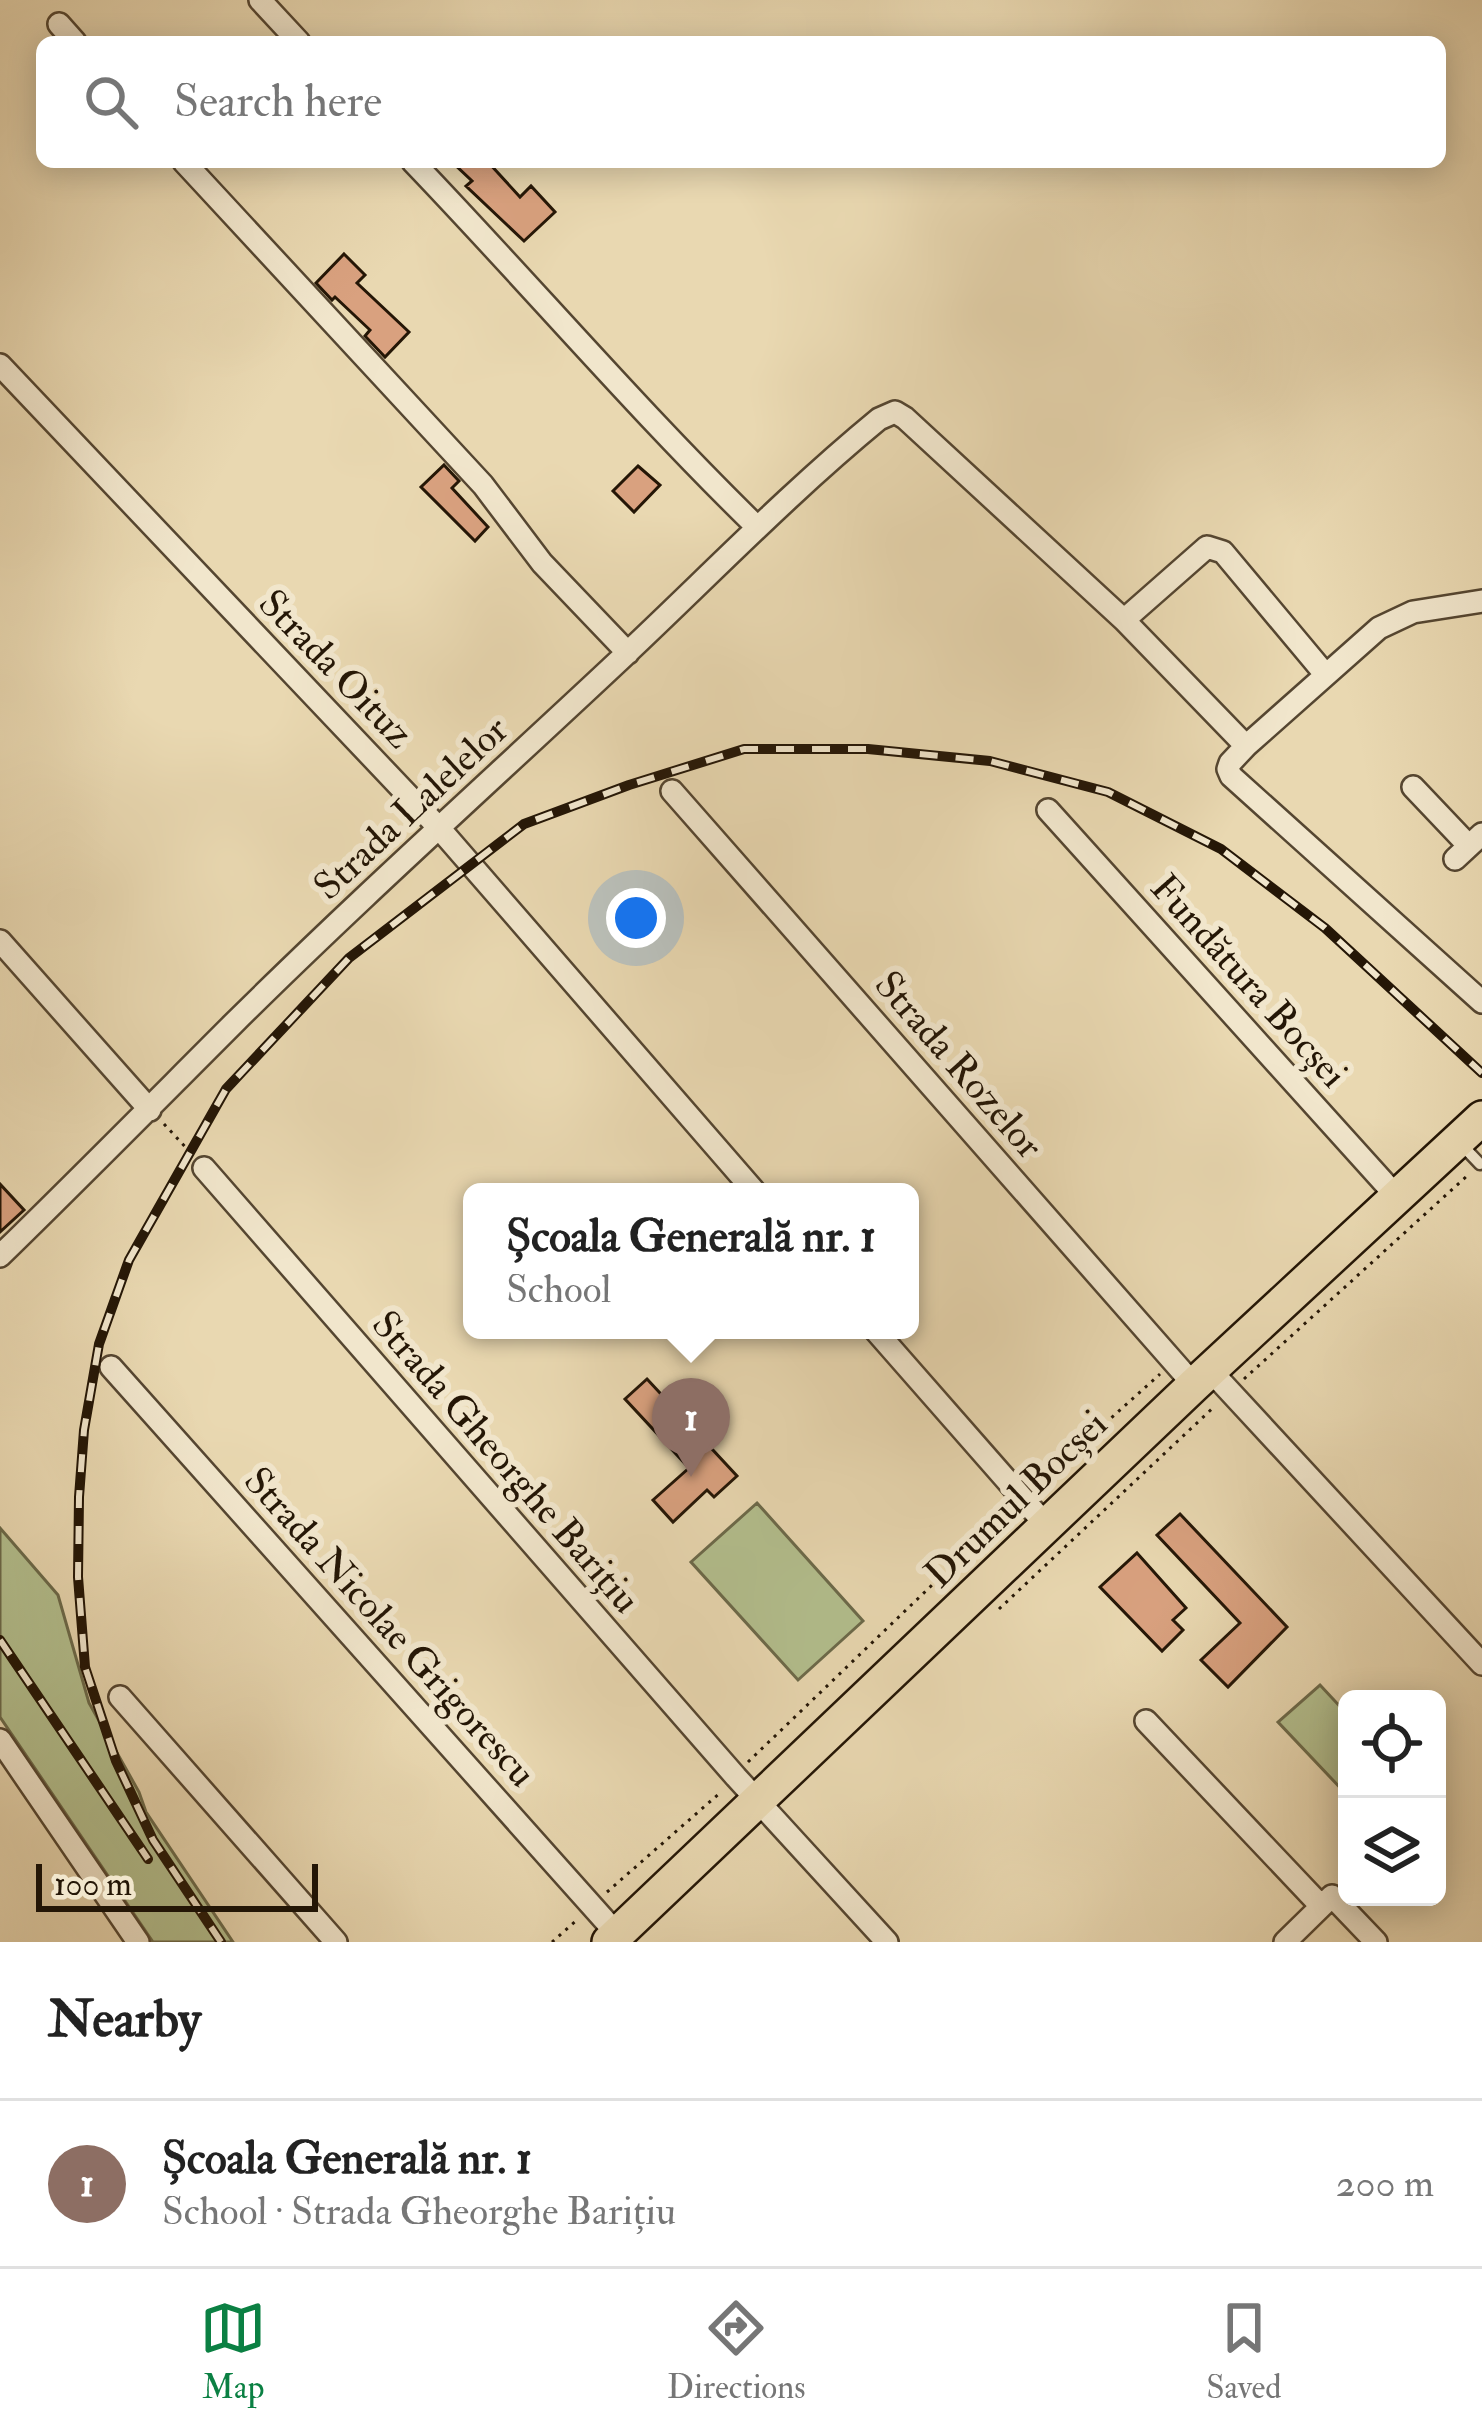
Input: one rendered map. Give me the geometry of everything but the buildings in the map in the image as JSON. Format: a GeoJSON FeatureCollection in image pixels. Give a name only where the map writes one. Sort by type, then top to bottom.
{"type":"FeatureCollection","features":[{"type":"Feature","properties":{"kind":"main road","name":"Drumul Bocșei"},"geometry":{"type":"LineString","coordinates":[[613,1938],[1046,1525],[1193,1372],[1398,1198],[1473,1141]]}},
{"type":"Feature","properties":{"kind":"street"},"geometry":{"type":"LineString","coordinates":[[260,0],[293,36]]}},
{"type":"Feature","properties":{"kind":"street"},"geometry":{"type":"LineString","coordinates":[[58,24],[69,36]]}},
{"type":"Feature","properties":{"kind":"street"},"geometry":{"type":"LineString","coordinates":[[190,168],[483,485],[542,563],[628,653]]}},
{"type":"Feature","properties":{"kind":"street"},"geometry":{"type":"LineString","coordinates":[[419,168],[674,446],[757,527]]}},
{"type":"Feature","properties":{"kind":"street","name":"Strada Oituz"},"geometry":{"type":"LineString","coordinates":[[0,365],[439,828],[747,1183]]}},
{"type":"Feature","properties":{"kind":"street","name":"Strada Lalelelor"},"geometry":{"type":"LineString","coordinates":[[0,1256],[232,1025],[757,527],[879,419],[895,412],[905,418],[1124,620]]}},
{"type":"Feature","properties":{"kind":"street"},"geometry":{"type":"LineString","coordinates":[[1246,746],[1124,620],[1207,547],[1223,552],[1325,674]]}},
{"type":"Feature","properties":{"kind":"street"},"geometry":{"type":"LineString","coordinates":[[1482,601],[1413,612],[1378,628],[1246,746],[1228,769],[1482,1002]]}},
{"type":"Feature","properties":{"kind":"street"},"geometry":{"type":"LineString","coordinates":[[1413,787],[1469,846]]}},
{"type":"Feature","properties":{"kind":"street","name":"Strada Rozelor"},"geometry":{"type":"LineString","coordinates":[[673,791],[1193,1372],[1482,1664]]}},
{"type":"Feature","properties":{"kind":"street","name":"Fundătura Bocșei"},"geometry":{"type":"LineString","coordinates":[[1048,810],[1398,1198]]}},
{"type":"Feature","properties":{"kind":"street"},"geometry":{"type":"LineString","coordinates":[[0,941],[150,1110]]}},
{"type":"Feature","properties":{"kind":"street","name":"Strada Gheorghe Barițiu"},"geometry":{"type":"LineString","coordinates":[[204,1168],[886,1942]]}},
{"type":"Feature","properties":{"kind":"street"},"geometry":{"type":"LineString","coordinates":[[883,1339],[1046,1525]]}},
{"type":"Feature","properties":{"kind":"street","name":"Strada Nicolae Grigorescu"},"geometry":{"type":"LineString","coordinates":[[111,1367],[613,1938]]}},
{"type":"Feature","properties":{"kind":"street"},"geometry":{"type":"LineString","coordinates":[[120,1697],[336,1942]]}},
{"type":"Feature","properties":{"kind":"street"},"geometry":{"type":"LineString","coordinates":[[1146,1721],[1321,1906]]}},
{"type":"Feature","properties":{"kind":"street"},"geometry":{"type":"LineString","coordinates":[[0,1740],[138,1942]]}},
{"type":"Feature","properties":{"kind":"street"},"geometry":{"type":"LineString","coordinates":[[1285,1942],[1332,1896],[1376,1942]]}},
{"type":"Feature","properties":{"kind":"path"},"geometry":{"type":"LineString","coordinates":[[150,1110],[204,1168]]}},
{"type":"Feature","properties":{"kind":"path"},"geometry":{"type":"LineString","coordinates":[[1243,1380],[1473,1141]]}},
{"type":"Feature","properties":{"kind":"path"},"geometry":{"type":"LineString","coordinates":[[748,1761],[1022,1498],[1193,1372]]}},
{"type":"Feature","properties":{"kind":"path"},"geometry":{"type":"LineString","coordinates":[[602,1897],[725,1788]]}},
{"type":"Feature","properties":{"kind":"path"},"geometry":{"type":"LineString","coordinates":[[552,1942],[581,1916]]}},
{"type":"Feature","properties":{"kind":"green space"},"geometry":{"type":"Polygon","coordinates":[[[757,1503],[863,1621],[798,1680],[691,1562],[757,1503]]]}},
{"type":"Feature","properties":{"kind":"green space"},"geometry":{"type":"Polygon","coordinates":[[[0,1528],[58,1595],[89,1703],[146,1812],[233,1942],[153,1942],[0,1717],[0,1528]]]}},
{"type":"Feature","properties":{"kind":"green space"},"geometry":{"type":"Polygon","coordinates":[[[1320,1685],[1338,1704],[1338,1785],[1278,1722],[1320,1685]]]}},
{"type":"Feature","properties":{"kind":"railway"},"geometry":{"type":"LineString","coordinates":[[221,1942],[153,1840],[116,1761],[85,1667],[78,1577],[79,1497],[84,1430],[99,1344],[129,1260],[226,1089],[349,958],[524,824],[744,749],[868,749],[990,761],[1108,792],[1221,849],[1325,928],[1482,1073]]}},
{"type":"Feature","properties":{"kind":"railway"},"geometry":{"type":"LineString","coordinates":[[0,1640],[148,1859]]}},
{"type":"Feature","properties":{"kind":"place","name":"Școala Generală nr. 1"},"geometry":{"type":"Point","coordinates":[691,1477]}}]}
